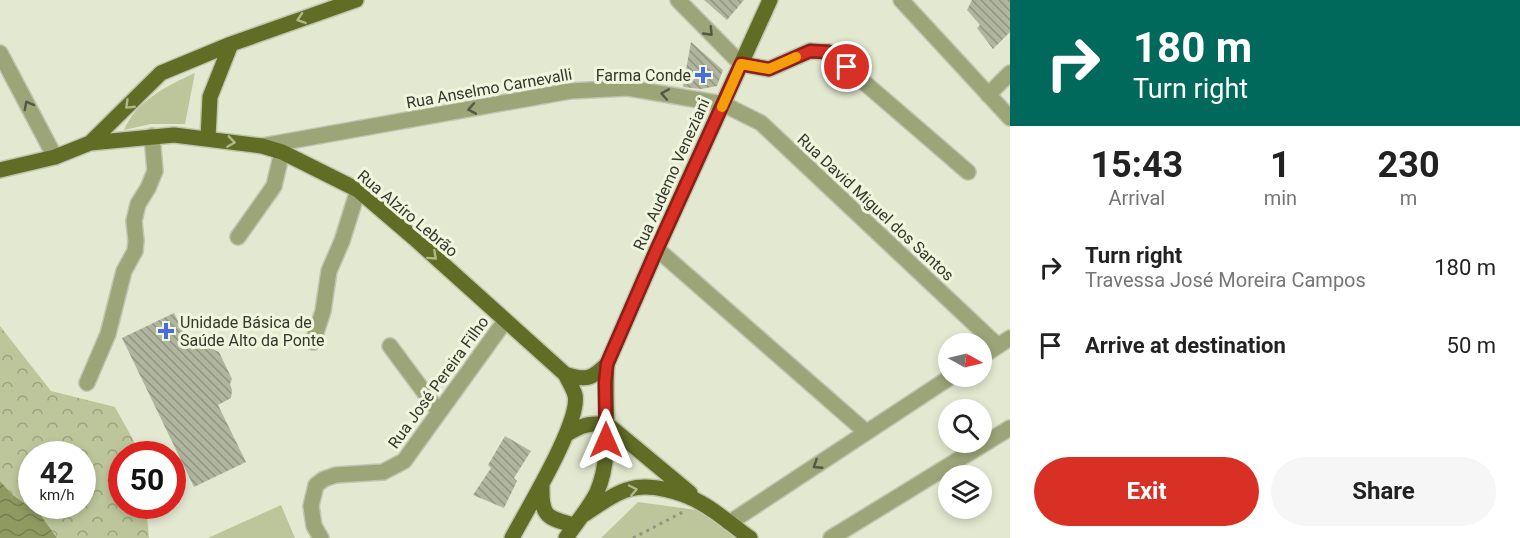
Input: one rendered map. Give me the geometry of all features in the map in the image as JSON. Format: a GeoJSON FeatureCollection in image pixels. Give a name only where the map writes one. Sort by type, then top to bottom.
{"type":"FeatureCollection","features":[{"type":"Feature","properties":{"kind":"main road"},"geometry":{"type":"LineString","coordinates":[[0,170],[55,157],[90,143],[161,73],[231,44],[356,0]]}},
{"type":"Feature","properties":{"kind":"main road","name":"Rua Audemo Veneziani"},"geometry":{"type":"LineString","coordinates":[[574,526],[596,493],[602,477],[606,456],[607,364],[770,0]]}},
{"type":"Feature","properties":{"kind":"main road"},"geometry":{"type":"LineString","coordinates":[[208,138],[210,97],[231,44]]}},
{"type":"Feature","properties":{"kind":"main road","name":"Rua Alzíro Lebrão"},"geometry":{"type":"LineString","coordinates":[[90,143],[174,135],[262,146],[282,152],[358,190],[565,374]]}},
{"type":"Feature","properties":{"kind":"main road"},"geometry":{"type":"LineString","coordinates":[[565,374],[577,378],[588,378],[607,364]]}},
{"type":"Feature","properties":{"kind":"main road"},"geometry":{"type":"LineString","coordinates":[[512,538],[567,435],[575,409],[575,395],[565,374]]}},
{"type":"Feature","properties":{"kind":"main road"},"geometry":{"type":"LineString","coordinates":[[567,435],[589,423],[607,424],[701,503],[750,538]]}},
{"type":"Feature","properties":{"kind":"main road"},"geometry":{"type":"LineString","coordinates":[[542,482],[541,500],[544,513],[555,520],[574,526],[630,489],[651,487],[677,493],[701,503]]}},
{"type":"Feature","properties":{"kind":"street"},"geometry":{"type":"LineString","coordinates":[[678,0],[741,64],[769,69],[810,51],[829,52],[968,172]]}},
{"type":"Feature","properties":{"kind":"street"},"geometry":{"type":"LineString","coordinates":[[901,0],[1010,118]]}},
{"type":"Feature","properties":{"kind":"street"},"geometry":{"type":"LineString","coordinates":[[0,53],[55,157]]}},
{"type":"Feature","properties":{"kind":"street"},"geometry":{"type":"LineString","coordinates":[[988,94],[1010,73]]}},
{"type":"Feature","properties":{"kind":"street","name":"Rua Anselmo Carnevalli"},"geometry":{"type":"LineString","coordinates":[[262,146],[570,91],[628,88],[723,104]]}},
{"type":"Feature","properties":{"kind":"street","name":"Rua David Miguel dos Santos"},"geometry":{"type":"LineString","coordinates":[[723,104],[761,123],[1004,342]]}},
{"type":"Feature","properties":{"kind":"street"},"geometry":{"type":"LineString","coordinates":[[87,383],[108,334],[123,271],[135,251],[134,221],[138,204],[155,171],[152,136]]}},
{"type":"Feature","properties":{"kind":"street"},"geometry":{"type":"LineString","coordinates":[[238,237],[274,186],[282,152]]}},
{"type":"Feature","properties":{"kind":"street"},"geometry":{"type":"LineString","coordinates":[[313,342],[321,318],[330,271],[358,190]]}},
{"type":"Feature","properties":{"kind":"street"},"geometry":{"type":"LineString","coordinates":[[657,249],[866,432]]}},
{"type":"Feature","properties":{"kind":"street","name":"Rua José Pereira Filho"},"geometry":{"type":"LineString","coordinates":[[321,538],[314,526],[311,506],[316,485],[336,475],[383,472],[404,461],[505,321]]}},
{"type":"Feature","properties":{"kind":"street"},"geometry":{"type":"LineString","coordinates":[[390,346],[439,412]]}},
{"type":"Feature","properties":{"kind":"street"},"geometry":{"type":"LineString","coordinates":[[729,523],[938,385]]}},
{"type":"Feature","properties":{"kind":"street"},"geometry":{"type":"LineString","coordinates":[[831,538],[1010,428]]}},
{"type":"Feature","properties":{"kind":"path"},"geometry":{"type":"LineString","coordinates":[[633,538],[701,503]]}},
{"type":"Feature","properties":{"kind":"green space"},"geometry":{"type":"Polygon","coordinates":[[[195,73],[185,124],[151,124],[124,130],[129,120],[145,102],[174,83],[195,73]]]}},
{"type":"Feature","properties":{"kind":"green space"},"geometry":{"type":"Polygon","coordinates":[[[0,326],[51,391],[115,407],[134,441],[108,441],[108,519],[147,519],[149,538],[57,538],[44,519],[96,519],[96,441],[18,441],[18,499],[0,481],[0,326]]]}},
{"type":"Feature","properties":{"kind":"green space"},"geometry":{"type":"Polygon","coordinates":[[[638,502],[697,510],[738,538],[601,538],[638,502]]]}},
{"type":"Feature","properties":{"kind":"green space"},"geometry":{"type":"Polygon","coordinates":[[[281,505],[295,538],[208,538],[281,505]]]}},
{"type":"Feature","properties":{"kind":"water"},"geometry":{"type":"Polygon","coordinates":[[[0,481],[18,499],[18,519],[44,519],[57,538],[0,538],[0,481]]]}},
{"type":"Feature","properties":{"kind":"building"},"geometry":{"type":"Polygon","coordinates":[[[704,0],[744,0],[727,20],[704,0]]]}},
{"type":"Feature","properties":{"kind":"building"},"geometry":{"type":"Polygon","coordinates":[[[972,0],[1010,0],[1010,32],[993,49],[977,28],[980,25],[967,10],[972,0]]]}},
{"type":"Feature","properties":{"kind":"building","name":"Farma Conde"},"geometry":{"type":"Polygon","coordinates":[[[691,42],[723,70],[717,86],[701,89],[683,87],[691,42]]]}},
{"type":"Feature","properties":{"kind":"building"},"geometry":{"type":"Polygon","coordinates":[[[174,313],[192,350],[204,342],[219,352],[232,379],[230,384],[232,390],[231,398],[218,405],[246,462],[194,487],[186,470],[186,441],[172,441],[122,338],[174,313]]]}},
{"type":"Feature","properties":{"kind":"building"},"geometry":{"type":"Polygon","coordinates":[[[505,436],[531,451],[514,478],[517,481],[504,508],[473,495],[491,468],[488,465],[505,436]]]}},
{"type":"Feature","properties":{"kind":"slow traffic"},"geometry":{"type":"LineString","coordinates":[[722,107],[741,64],[769,69],[796,57]]}},
{"type":"Feature","properties":{"kind":"place","name":"Farma Conde"},"geometry":{"type":"Point","coordinates":[703,75]}},
{"type":"Feature","properties":{"kind":"place","name":"Unidade Básica de Saúde Alto da Ponte"},"geometry":{"type":"Point","coordinates":[166,331]}},
{"type":"Feature","properties":{"kind":"route"},"geometry":{"type":"LineString","coordinates":[[606,440],[607,364],[741,64],[769,69],[810,51],[829,52],[847,67]]}}]}
